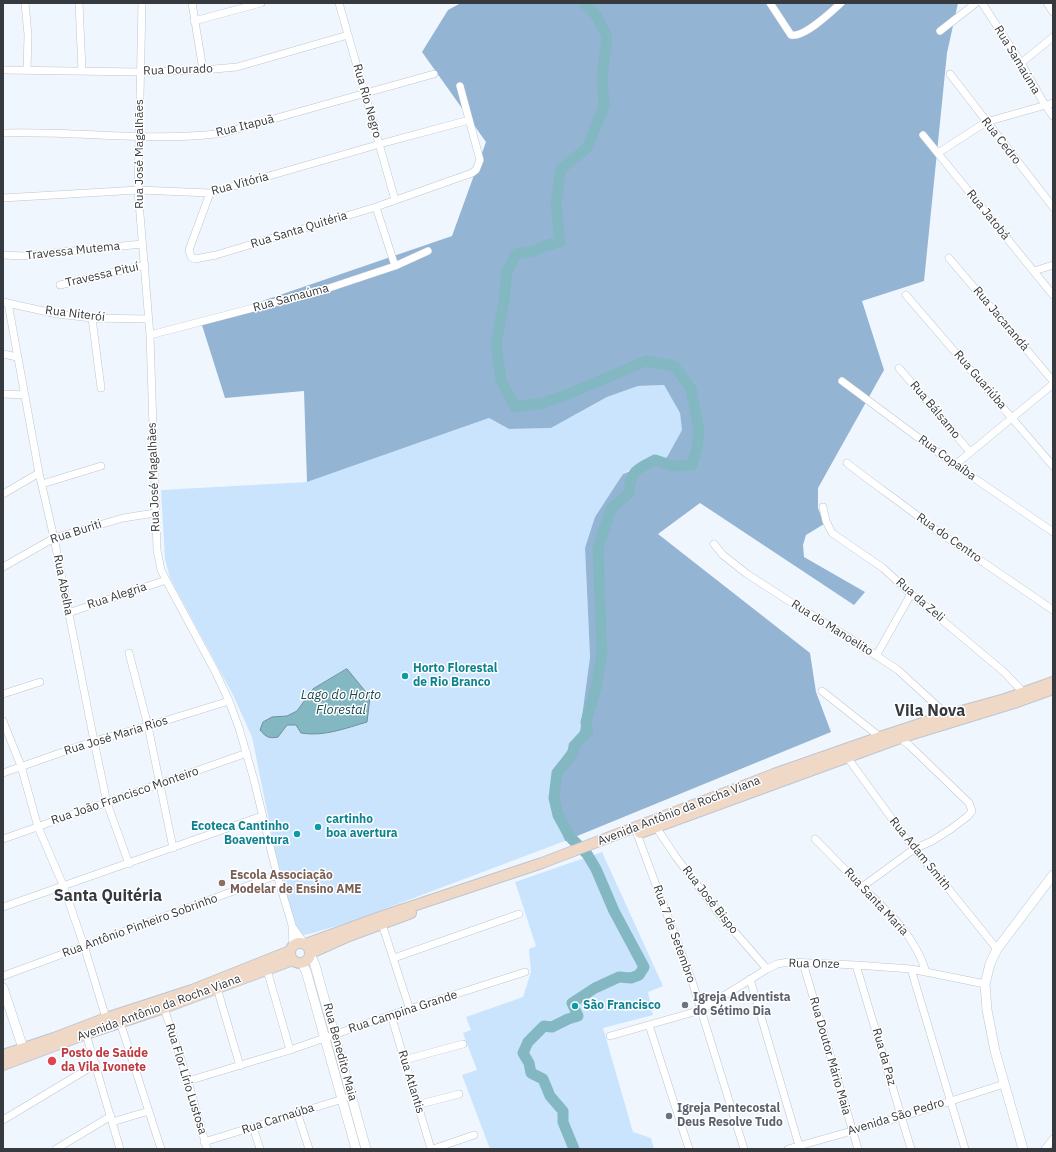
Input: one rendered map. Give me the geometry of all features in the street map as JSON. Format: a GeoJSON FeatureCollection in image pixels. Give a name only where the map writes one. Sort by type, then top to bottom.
{"type":"FeatureCollection","features":[{"type":"Feature","properties":{"kind":"main road","name":"Avenida Antônio da Rocha Viana"},"geometry":{"type":"LineString","coordinates":[[308,949],[382,924],[543,865],[774,774],[947,715],[1053,682]]}},
{"type":"Feature","properties":{"kind":"main road","name":"Avenida Antônio da Rocha Viana"},"geometry":{"type":"LineString","coordinates":[[588,848],[637,834],[900,738],[1014,703],[1053,689]]}},
{"type":"Feature","properties":{"kind":"main road","name":"Avenida Antônio da Rocha Viana"},"geometry":{"type":"LineString","coordinates":[[308,949],[390,913],[543,865]]}},
{"type":"Feature","properties":{"kind":"main road"},"geometry":{"type":"LineString","coordinates":[[298,943],[308,949],[309,959],[294,955],[298,943]]}},
{"type":"Feature","properties":{"kind":"main road","name":"Avenida Antônio da Rocha Viana"},"geometry":{"type":"LineString","coordinates":[[3,1065],[267,970],[294,955]]}},
{"type":"Feature","properties":{"kind":"main road","name":"Avenida Antônio da Rocha Viana"},"geometry":{"type":"LineString","coordinates":[[3,1055],[106,1018],[294,955]]}},
{"type":"Feature","properties":{"kind":"street"},"geometry":{"type":"LineString","coordinates":[[25,3],[28,34],[27,70]]}},
{"type":"Feature","properties":{"kind":"street"},"geometry":{"type":"LineString","coordinates":[[79,3],[82,71]]}},
{"type":"Feature","properties":{"kind":"street","name":"Rua José Magalhães"},"geometry":{"type":"LineString","coordinates":[[142,3],[138,190],[150,335],[155,514],[160,570],[215,670],[239,728],[247,753],[277,875],[292,925],[294,955]]}},
{"type":"Feature","properties":{"kind":"street"},"geometry":{"type":"LineString","coordinates":[[192,3],[203,70]]}},
{"type":"Feature","properties":{"kind":"street"},"geometry":{"type":"LineString","coordinates":[[194,22],[261,3]]}},
{"type":"Feature","properties":{"kind":"street","name":"Rua Rio Negro"},"geometry":{"type":"LineString","coordinates":[[339,3],[395,200]]}},
{"type":"Feature","properties":{"kind":"street"},"geometry":{"type":"LineString","coordinates":[[770,3],[791,35],[796,36],[804,33],[839,4]]}},
{"type":"Feature","properties":{"kind":"street"},"geometry":{"type":"LineString","coordinates":[[940,31],[976,3]]}},
{"type":"Feature","properties":{"kind":"street","name":"Rua Samaúma"},"geometry":{"type":"LineString","coordinates":[[982,3],[1021,63],[1045,106],[1053,116]]}},
{"type":"Feature","properties":{"kind":"street"},"geometry":{"type":"LineString","coordinates":[[1047,3],[1053,12]]}},
{"type":"Feature","properties":{"kind":"street","name":"Rua Dourado"},"geometry":{"type":"LineString","coordinates":[[3,70],[140,72],[203,70],[237,67],[348,35]]}},
{"type":"Feature","properties":{"kind":"street"},"geometry":{"type":"LineString","coordinates":[[1021,63],[1053,37]]}},
{"type":"Feature","properties":{"kind":"street","name":"Rua Itapuã"},"geometry":{"type":"LineString","coordinates":[[3,133],[191,136],[223,133],[434,74]]}},
{"type":"Feature","properties":{"kind":"street","name":"Rua Cedro"},"geometry":{"type":"LineString","coordinates":[[950,74],[1053,207]]}},
{"type":"Feature","properties":{"kind":"street"},"geometry":{"type":"LineString","coordinates":[[460,86],[469,120]]}},
{"type":"Feature","properties":{"kind":"street"},"geometry":{"type":"LineString","coordinates":[[938,153],[986,122],[1053,103]]}},
{"type":"Feature","properties":{"kind":"street","name":"Rua Vitória"},"geometry":{"type":"LineString","coordinates":[[3,198],[138,190],[210,193],[469,120]]}},
{"type":"Feature","properties":{"kind":"street","name":"Rua Santa Quitéria"},"geometry":{"type":"LineString","coordinates":[[210,193],[189,250],[191,257],[195,259],[216,255],[376,206],[472,173],[476,170],[480,160],[469,120]]}},
{"type":"Feature","properties":{"kind":"street","name":"Rua Jatobá"},"geometry":{"type":"LineString","coordinates":[[923,135],[1053,295]]}},
{"type":"Feature","properties":{"kind":"street"},"geometry":{"type":"LineString","coordinates":[[376,206],[395,266]]}},
{"type":"Feature","properties":{"kind":"street","name":"Travessa Mutema"},"geometry":{"type":"LineString","coordinates":[[3,255],[23,256],[142,244]]}},
{"type":"Feature","properties":{"kind":"street","name":"Rua Samaúma"},"geometry":{"type":"LineString","coordinates":[[150,335],[326,289],[395,266],[428,251]]}},
{"type":"Feature","properties":{"kind":"street","name":"Rua Jacarandá"},"geometry":{"type":"LineString","coordinates":[[949,258],[1053,382]]}},
{"type":"Feature","properties":{"kind":"street","name":"Travessa Pituí"},"geometry":{"type":"LineString","coordinates":[[60,285],[145,265]]}},
{"type":"Feature","properties":{"kind":"street"},"geometry":{"type":"LineString","coordinates":[[1034,271],[1053,265]]}},
{"type":"Feature","properties":{"kind":"street","name":"Rua Guariúba"},"geometry":{"type":"LineString","coordinates":[[906,295],[1053,466]]}},
{"type":"Feature","properties":{"kind":"street","name":"Rua Niterói"},"geometry":{"type":"LineString","coordinates":[[6,302],[56,314],[92,318],[148,319]]}},
{"type":"Feature","properties":{"kind":"street","name":"Rua Abelha"},"geometry":{"type":"LineString","coordinates":[[6,302],[39,473],[54,538],[107,803],[129,864]]}},
{"type":"Feature","properties":{"kind":"street"},"geometry":{"type":"LineString","coordinates":[[92,318],[101,388]]}},
{"type":"Feature","properties":{"kind":"street"},"geometry":{"type":"LineString","coordinates":[[3,354],[17,357]]}},
{"type":"Feature","properties":{"kind":"street","name":"Rua Bálsamo"},"geometry":{"type":"LineString","coordinates":[[900,368],[970,452]]}},
{"type":"Feature","properties":{"kind":"street","name":"Rua Copaíba"},"geometry":{"type":"LineString","coordinates":[[842,381],[955,465],[1052,530]]}},
{"type":"Feature","properties":{"kind":"street"},"geometry":{"type":"LineString","coordinates":[[955,465],[1053,382]]}},
{"type":"Feature","properties":{"kind":"street"},"geometry":{"type":"LineString","coordinates":[[3,394],[25,395]]}},
{"type":"Feature","properties":{"kind":"street","name":"Rua do Centro"},"geometry":{"type":"LineString","coordinates":[[847,463],[870,482],[951,541],[1053,610]]}},
{"type":"Feature","properties":{"kind":"street"},"geometry":{"type":"LineString","coordinates":[[42,484],[101,466]]}},
{"type":"Feature","properties":{"kind":"street"},"geometry":{"type":"LineString","coordinates":[[3,494],[39,473]]}},
{"type":"Feature","properties":{"kind":"street","name":"Rua da Zeli"},"geometry":{"type":"LineString","coordinates":[[823,507],[826,521],[832,533],[883,568],[911,594],[1004,672],[1023,692]]}},
{"type":"Feature","properties":{"kind":"street","name":"Rua Buriti"},"geometry":{"type":"LineString","coordinates":[[3,567],[54,538],[123,518],[155,514]]}},
{"type":"Feature","properties":{"kind":"street","name":"Rua do Manoelito"},"geometry":{"type":"LineString","coordinates":[[714,544],[723,555],[747,574],[851,638],[898,670],[947,715]]}},
{"type":"Feature","properties":{"kind":"street","name":"Rua Alegria"},"geometry":{"type":"LineString","coordinates":[[68,613],[166,580]]}},
{"type":"Feature","properties":{"kind":"street"},"geometry":{"type":"LineString","coordinates":[[876,656],[911,594]]}},
{"type":"Feature","properties":{"kind":"street"},"geometry":{"type":"LineString","coordinates":[[129,652],[148,726],[172,848]]}},
{"type":"Feature","properties":{"kind":"street"},"geometry":{"type":"LineString","coordinates":[[3,694],[40,682]]}},
{"type":"Feature","properties":{"kind":"street"},"geometry":{"type":"LineString","coordinates":[[822,691],[880,738]]}},
{"type":"Feature","properties":{"kind":"street","name":"Rua José Maria Rios"},"geometry":{"type":"LineString","coordinates":[[3,773],[94,741],[229,701]]}},
{"type":"Feature","properties":{"kind":"street"},"geometry":{"type":"LineString","coordinates":[[3,721],[21,766],[38,827],[63,885],[84,946],[106,1018]]}},
{"type":"Feature","properties":{"kind":"street"},"geometry":{"type":"LineString","coordinates":[[862,887],[914,849],[932,841],[951,829],[972,811],[969,803],[900,738]]}},
{"type":"Feature","properties":{"kind":"street","name":"Rua João Francisco Monteiro"},"geometry":{"type":"LineString","coordinates":[[3,839],[247,753]]}},
{"type":"Feature","properties":{"kind":"street","name":"Rua Adam Smith"},"geometry":{"type":"LineString","coordinates":[[847,757],[914,849],[943,882],[996,949]]}},
{"type":"Feature","properties":{"kind":"street"},"geometry":{"type":"LineString","coordinates":[[3,907],[262,816]]}},
{"type":"Feature","properties":{"kind":"street","name":"Rua José Bispo"},"geometry":{"type":"LineString","coordinates":[[656,827],[676,857],[720,915],[767,969]]}},
{"type":"Feature","properties":{"kind":"street","name":"Rua 7 de Setembro"},"geometry":{"type":"LineString","coordinates":[[637,834],[692,981],[744,1149]]}},
{"type":"Feature","properties":{"kind":"street","name":"Rua Santa Maria"},"geometry":{"type":"LineString","coordinates":[[815,838],[906,931],[917,948],[926,972]]}},
{"type":"Feature","properties":{"kind":"street","name":"Rua Antônio Pinheiro Sobrinho"},"geometry":{"type":"LineString","coordinates":[[3,976],[277,875]]}},
{"type":"Feature","properties":{"kind":"street"},"geometry":{"type":"LineString","coordinates":[[1023,1149],[995,1051],[987,1010],[985,984],[990,964],[996,949],[1053,875]]}},
{"type":"Feature","properties":{"kind":"street"},"geometry":{"type":"LineString","coordinates":[[394,958],[519,914]]}},
{"type":"Feature","properties":{"kind":"street"},"geometry":{"type":"LineString","coordinates":[[382,924],[410,1010]]}},
{"type":"Feature","properties":{"kind":"street","name":"Rua José Magalhães"},"geometry":{"type":"LineString","coordinates":[[292,925],[308,949]]}},
{"type":"Feature","properties":{"kind":"street","name":"Rua Benedito Maia"},"geometry":{"type":"LineString","coordinates":[[308,949],[315,965],[366,1149]]}},
{"type":"Feature","properties":{"kind":"street","name":"Rua Benedito Maia"},"geometry":{"type":"LineString","coordinates":[[294,955],[306,971],[356,1149]]}},
{"type":"Feature","properties":{"kind":"street","name":"Rua Onze"},"geometry":{"type":"LineString","coordinates":[[610,1036],[701,1010],[767,969],[777,964],[789,962],[911,969],[985,984]]}},
{"type":"Feature","properties":{"kind":"street","name":"Rua Doutor Mário Maia"},"geometry":{"type":"LineString","coordinates":[[803,963],[858,1149]]}},
{"type":"Feature","properties":{"kind":"street","name":"Rua da Paz"},"geometry":{"type":"LineString","coordinates":[[856,965],[911,1149]]}},
{"type":"Feature","properties":{"kind":"street"},"geometry":{"type":"LineString","coordinates":[[911,969],[965,1149]]}},
{"type":"Feature","properties":{"kind":"street"},"geometry":{"type":"LineString","coordinates":[[267,970],[290,1050]]}},
{"type":"Feature","properties":{"kind":"street","name":"Rua Campina Grande"},"geometry":{"type":"LineString","coordinates":[[188,1081],[290,1050],[391,1015],[525,972]]}},
{"type":"Feature","properties":{"kind":"street"},"geometry":{"type":"LineString","coordinates":[[750,979],[800,1147]]}},
{"type":"Feature","properties":{"kind":"street"},"geometry":{"type":"LineString","coordinates":[[3,988],[23,1048]]}},
{"type":"Feature","properties":{"kind":"street"},"geometry":{"type":"LineString","coordinates":[[217,988],[240,1066]]}},
{"type":"Feature","properties":{"kind":"street","name":"Rua Flor Lírio Lustosa"},"geometry":{"type":"LineString","coordinates":[[164,1008],[188,1081],[206,1146]]}},
{"type":"Feature","properties":{"kind":"street","name":"Rua Atlantis"},"geometry":{"type":"LineString","coordinates":[[391,1015],[417,1105],[432,1149]]}},
{"type":"Feature","properties":{"kind":"street"},"geometry":{"type":"LineString","coordinates":[[120,1022],[161,1149]]}},
{"type":"Feature","properties":{"kind":"street"},"geometry":{"type":"LineString","coordinates":[[649,1025],[689,1149]]}},
{"type":"Feature","properties":{"kind":"street"},"geometry":{"type":"LineString","coordinates":[[86,1034],[120,1149]]}},
{"type":"Feature","properties":{"kind":"street"},"geometry":{"type":"LineString","coordinates":[[404,1060],[463,1044]]}},
{"type":"Feature","properties":{"kind":"street"},"geometry":{"type":"LineString","coordinates":[[3,1120],[96,1064]]}},
{"type":"Feature","properties":{"kind":"street","name":"Avenida São Pedro"},"geometry":{"type":"LineString","coordinates":[[788,1149],[800,1147],[901,1117],[1004,1084]]}},
{"type":"Feature","properties":{"kind":"street"},"geometry":{"type":"LineString","coordinates":[[417,1105],[459,1094]]}},
{"type":"Feature","properties":{"kind":"street","name":"Rua Carnaúba"},"geometry":{"type":"LineString","coordinates":[[206,1146],[253,1127],[352,1096]]}},
{"type":"Feature","properties":{"kind":"street"},"geometry":{"type":"LineString","coordinates":[[56,1149],[112,1119],[148,1111]]}},
{"type":"Feature","properties":{"kind":"street"},"geometry":{"type":"LineString","coordinates":[[297,1112],[309,1149]]}},
{"type":"Feature","properties":{"kind":"street"},"geometry":{"type":"LineString","coordinates":[[253,1127],[260,1149]]}},
{"type":"Feature","properties":{"kind":"street"},"geometry":{"type":"LineString","coordinates":[[432,1149],[474,1135]]}},
{"type":"Feature","properties":{"kind":"street"},"geometry":{"type":"LineString","coordinates":[[1045,1149],[1053,1140]]}},
{"type":"Feature","properties":{"kind":"shaded area"},"geometry":{"type":"Polygon","coordinates":[[[461,3],[958,3],[947,53],[924,281],[862,301],[884,370],[818,488],[818,508],[824,524],[806,535],[803,545],[804,557],[865,592],[854,605],[700,503],[658,534],[810,653],[816,692],[831,732],[565,841],[551,799],[553,772],[580,731],[590,657],[585,548],[595,517],[623,474],[667,457],[682,430],[680,413],[664,385],[638,386],[607,397],[551,428],[509,429],[489,418],[307,482],[304,391],[225,398],[201,322],[452,236],[486,142],[422,52],[448,10],[461,3]]]}},
{"type":"Feature","properties":{"kind":"shaded area","name":"Horto Florestal de Rio Branco"},"geometry":{"type":"Polygon","coordinates":[[[664,385],[680,413],[682,430],[667,457],[652,457],[623,474],[585,548],[590,657],[580,731],[553,772],[565,841],[350,922],[309,934],[303,935],[296,932],[277,860],[252,737],[233,695],[170,578],[165,559],[161,490],[307,482],[489,418],[509,429],[551,428],[607,397],[638,386],[664,385]]]}},
{"type":"Feature","properties":{"kind":"shaded area","name":"São Francisco"},"geometry":{"type":"Polygon","coordinates":[[[602,852],[663,986],[648,992],[653,1015],[603,1028],[633,1132],[651,1138],[654,1149],[490,1149],[462,1075],[477,1070],[463,1033],[471,1030],[466,1017],[523,997],[531,972],[529,949],[536,946],[515,882],[602,852]]]}},
{"type":"Feature","properties":{"kind":"water","name":"Lago do Horto Florestal"},"geometry":{"type":"Polygon","coordinates":[[[347,669],[370,697],[367,722],[318,734],[301,733],[296,725],[287,725],[278,737],[275,738],[268,737],[260,730],[263,722],[272,717],[287,716],[297,711],[313,689],[347,669]]]}},
{"type":"Feature","properties":{"kind":"waterway"},"geometry":{"type":"LineString","coordinates":[[574,1149],[563,1122],[563,1111],[550,1096],[543,1079],[531,1073],[529,1063],[523,1053],[528,1042],[544,1026],[552,1027],[578,1016],[572,1003],[595,988],[619,977],[631,978],[639,975],[644,967],[614,911],[596,869],[587,854],[570,837],[558,815],[554,798],[557,773],[573,753],[574,746],[588,731],[586,722],[596,687],[602,655],[598,548],[611,509],[629,493],[633,475],[643,466],[655,460],[673,466],[692,465],[697,448],[699,430],[691,389],[674,366],[646,361],[566,395],[543,403],[515,407],[501,380],[496,344],[504,301],[507,272],[516,254],[535,251],[544,246],[560,242],[556,203],[561,169],[587,148],[604,106],[602,77],[607,37],[596,15],[584,3]]}},
{"type":"Feature","properties":{"kind":"place","name":"Horto Florestal de Rio Branco"},"geometry":{"type":"Point","coordinates":[405,676]}},
{"type":"Feature","properties":{"kind":"place","name":"cartinho boa avertura"},"geometry":{"type":"Point","coordinates":[318,827]}},
{"type":"Feature","properties":{"kind":"place","name":"Ecoteca Cantinho Boaventura"},"geometry":{"type":"Point","coordinates":[297,834]}},
{"type":"Feature","properties":{"kind":"place","name":"Escola Associação Modelar de Ensino AME"},"geometry":{"type":"Point","coordinates":[222,883]}},
{"type":"Feature","properties":{"kind":"place","name":"Igreja Adventista do Sétimo Dia"},"geometry":{"type":"Point","coordinates":[685,1005]}},
{"type":"Feature","properties":{"kind":"place","name":"São Francisco"},"geometry":{"type":"Point","coordinates":[575,1006]}},
{"type":"Feature","properties":{"kind":"place","name":"Posto de Saúde da Vila Ivonete"},"geometry":{"type":"Point","coordinates":[52,1061]}},
{"type":"Feature","properties":{"kind":"place","name":"Igreja Pentecostal Deus Resolve Tudo"},"geometry":{"type":"Point","coordinates":[669,1116]}},
{"type":"Feature","properties":{"kind":"district","name":"Vila Nova"},"geometry":{"type":"Point","coordinates":[930,711]}},
{"type":"Feature","properties":{"kind":"district","name":"Santa Quitéria"},"geometry":{"type":"Point","coordinates":[108,896]}}]}
